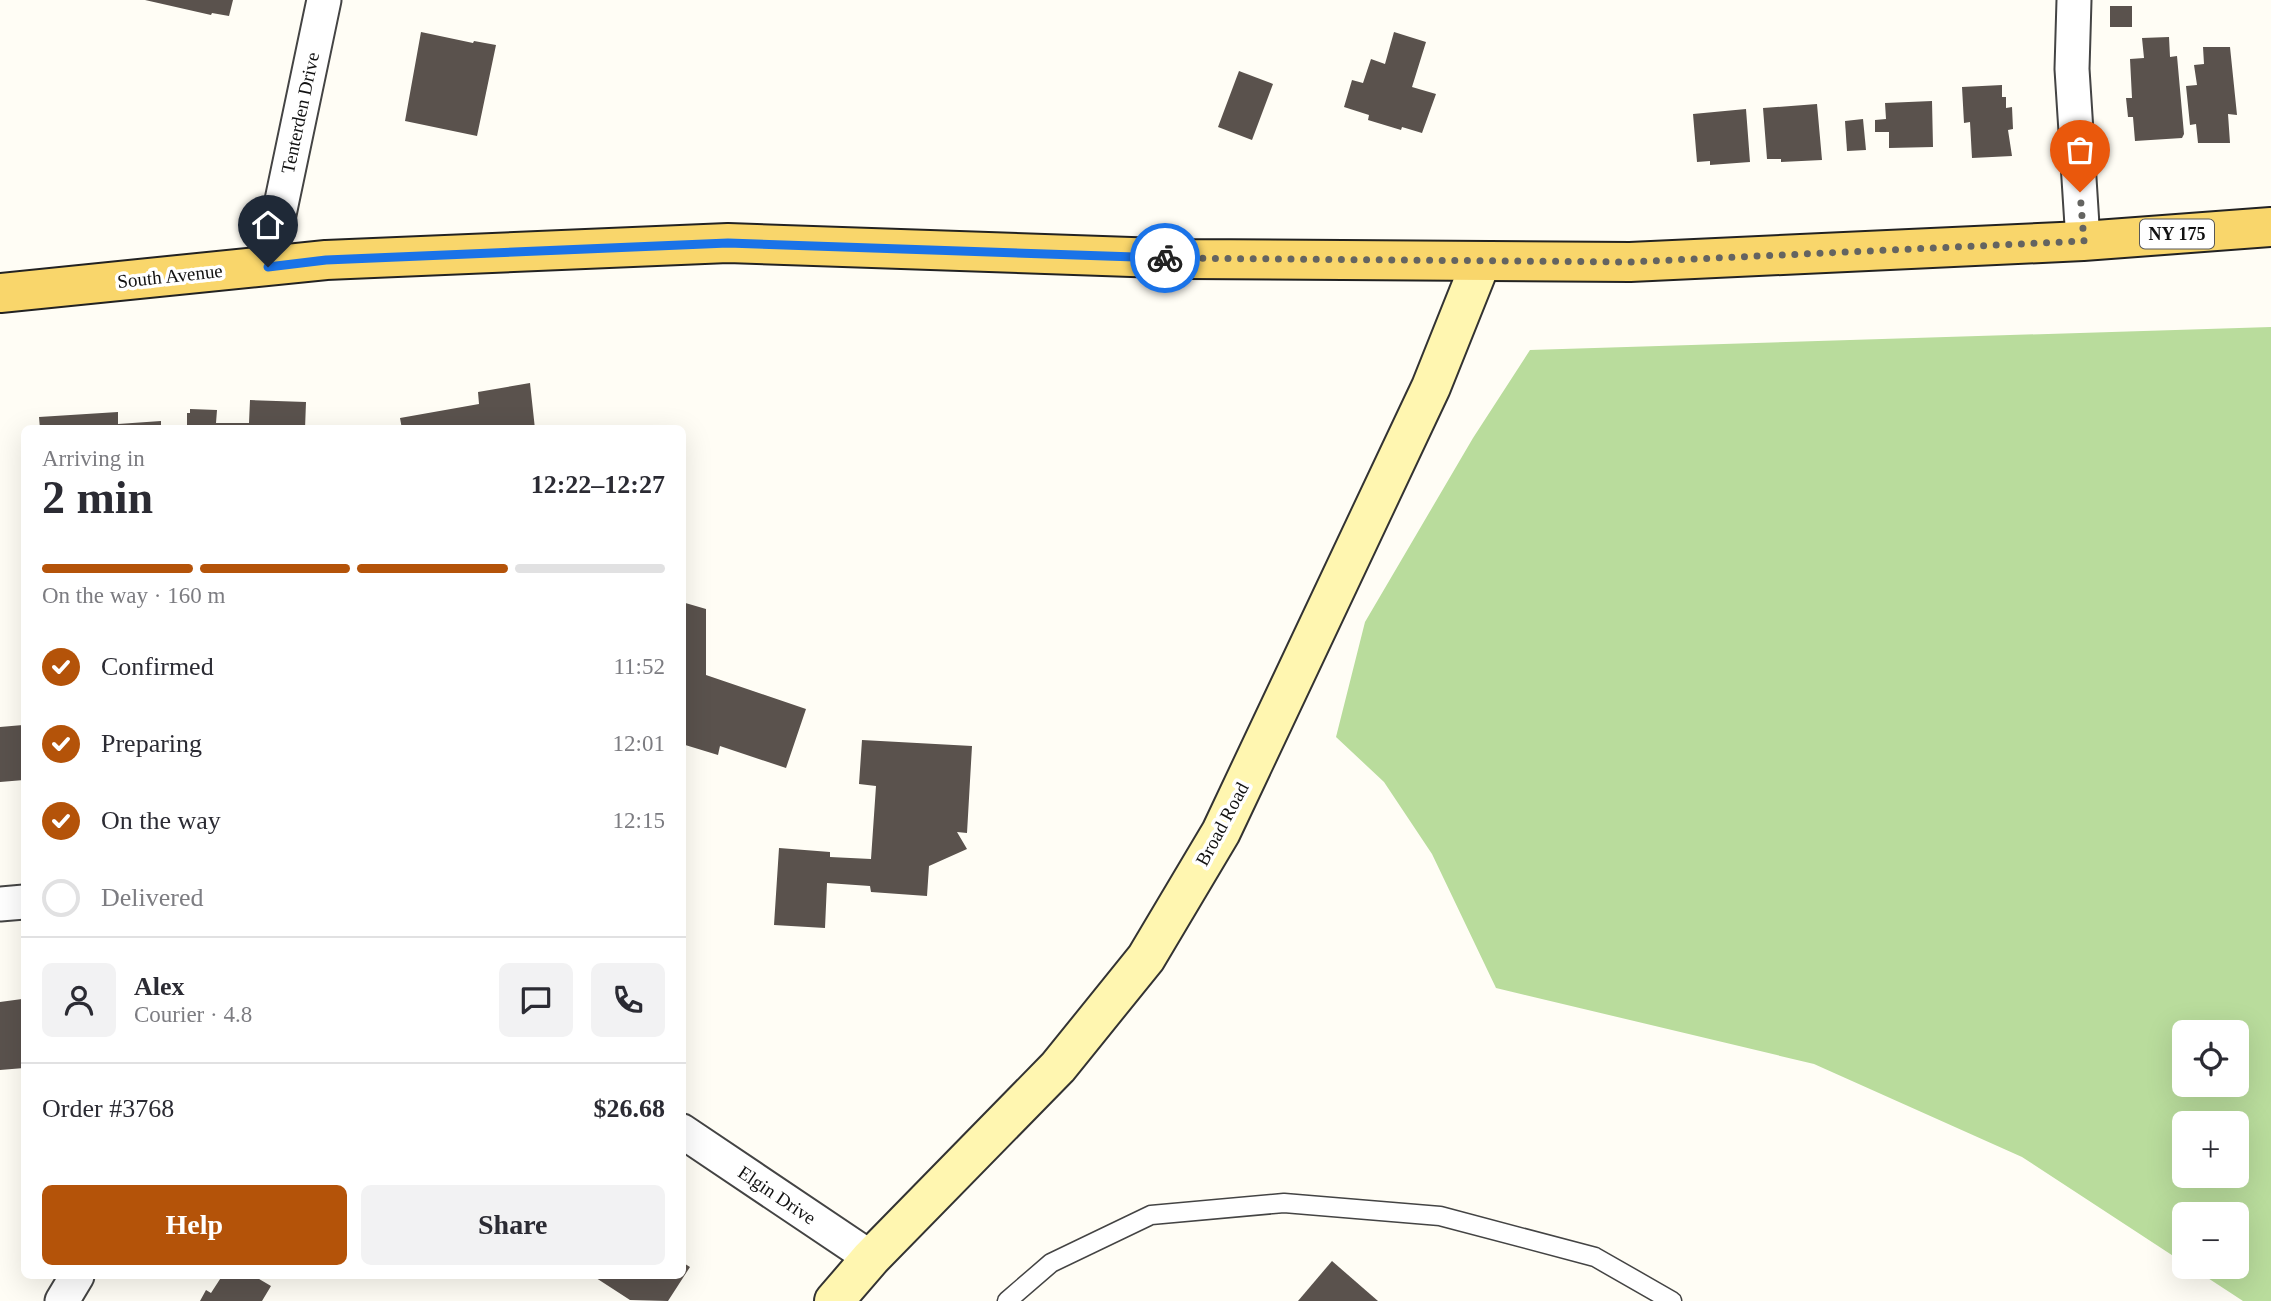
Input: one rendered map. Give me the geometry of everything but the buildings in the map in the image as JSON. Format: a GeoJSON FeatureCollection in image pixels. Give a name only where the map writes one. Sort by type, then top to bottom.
{"type":"FeatureCollection","features":[{"type":"Feature","properties":{"kind":"main road","name":"South Avenue"},"geometry":{"type":"LineString","coordinates":[[0,293],[326,260],[728,243],[1189,259],[1630,262],[2084,241],[2271,227]]}},
{"type":"Feature","properties":{"kind":"street","name":"Tenterden Drive"},"geometry":{"type":"LineString","coordinates":[[268,267],[324,0]]}},
{"type":"Feature","properties":{"kind":"street"},"geometry":{"type":"LineString","coordinates":[[2074,0],[2072,69],[2084,241]]}},
{"type":"Feature","properties":{"kind":"street","name":"Broad Road"},"geometry":{"type":"LineString","coordinates":[[834,1301],[872,1258],[1058,1067],[1146,958],[1221,832],[1431,387],[1480,262]]}},
{"type":"Feature","properties":{"kind":"street"},"geometry":{"type":"LineString","coordinates":[[0,904],[21,902]]}},
{"type":"Feature","properties":{"kind":"street","name":"Elgin Drive"},"geometry":{"type":"LineString","coordinates":[[686,1134],[872,1258]]}},
{"type":"Feature","properties":{"kind":"street"},"geometry":{"type":"LineString","coordinates":[[62,1301],[76,1279]]}},
{"type":"Feature","properties":{"kind":"lane"},"geometry":{"type":"LineString","coordinates":[[1007,1301],[1051,1263],[1151,1215],[1284,1203],[1440,1216],[1595,1257],[1672,1301]]}},
{"type":"Feature","properties":{"kind":"green space"},"geometry":{"type":"Polygon","coordinates":[[[2271,327],[2271,1301],[2243,1301],[2209,1279],[2249,1279],[2249,1202],[2172,1202],[2172,1255],[2022,1157],[1814,1064],[1496,988],[1432,854],[1384,782],[1336,737],[1365,622],[1473,438],[1530,350],[2271,327]]]}},
{"type":"Feature","properties":{"kind":"way so far"},"geometry":{"type":"LineString","coordinates":[[1165,258],[1630,262],[2084,241],[2080,192]]}},
{"type":"Feature","properties":{"kind":"route"},"geometry":{"type":"LineString","coordinates":[[268,267],[326,260],[728,243],[1165,258]]}}]}
